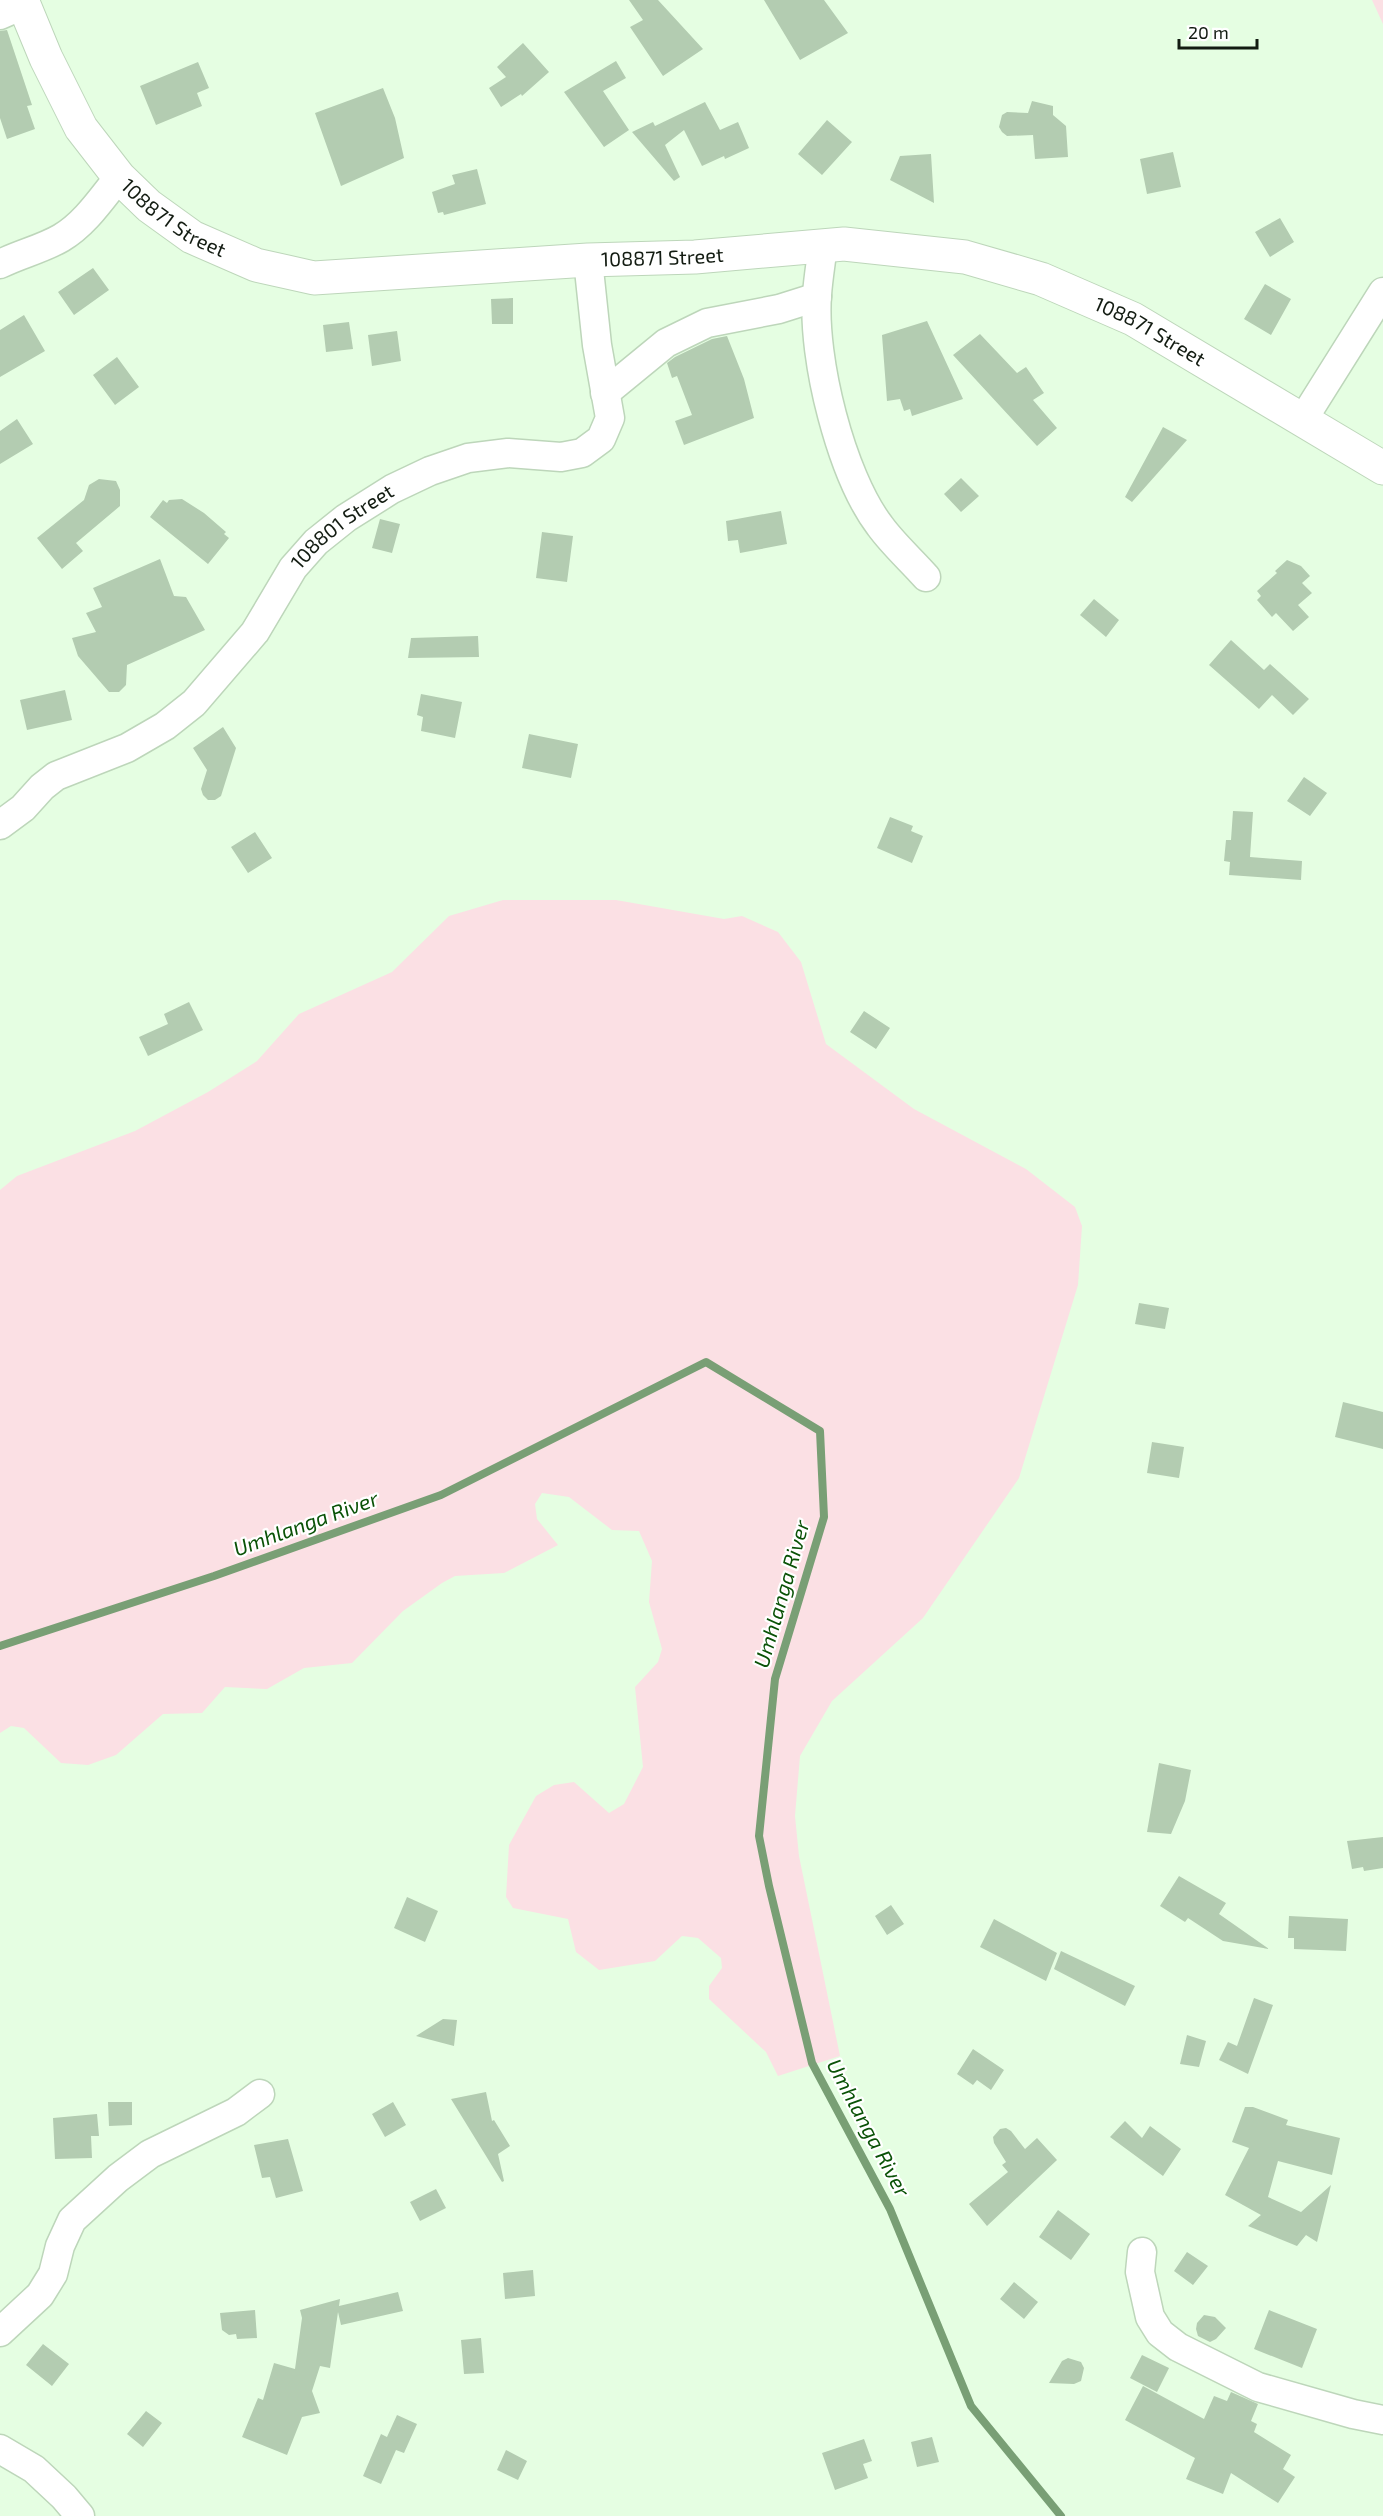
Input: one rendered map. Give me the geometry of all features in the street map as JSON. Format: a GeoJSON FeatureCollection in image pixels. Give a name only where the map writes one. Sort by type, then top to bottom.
{"type":"FeatureCollection","features":[{"type":"Feature","properties":{"kind":"street","name":"108871 Street"},"geometry":{"type":"LineString","coordinates":[[15,7],[46,58],[81,128],[119,177],[149,206],[192,237],[256,265],[314,278],[588,260],[695,257],[844,244],[965,256],[1041,279],[1133,319],[1383,468]]}},
{"type":"Feature","properties":{"kind":"street"},"geometry":{"type":"LineString","coordinates":[[0,264],[20,254],[46,246],[75,228],[119,177]]}},
{"type":"Feature","properties":{"kind":"street"},"geometry":{"type":"LineString","coordinates":[[823,245],[817,297],[818,336],[831,410],[856,485],[879,525],[926,577]]}},
{"type":"Feature","properties":{"kind":"street","name":"108801 Street"},"geometry":{"type":"LineString","coordinates":[[0,825],[23,808],[42,787],[57,776],[127,748],[165,726],[194,703],[255,632],[293,568],[316,542],[346,518],[392,489],[430,471],[468,458],[490,454],[561,457],[582,453],[601,439],[610,418],[597,345],[588,260]]}},
{"type":"Feature","properties":{"kind":"street"},"geometry":{"type":"LineString","coordinates":[[1302,421],[1383,292]]}},
{"type":"Feature","properties":{"kind":"street"},"geometry":{"type":"LineString","coordinates":[[605,393],[666,343],[707,323],[779,309],[817,297]]}},
{"type":"Feature","properties":{"kind":"street"},"geometry":{"type":"LineString","coordinates":[[0,2332],[40,2295],[53,2274],[60,2246],[72,2220],[118,2178],[150,2154],[236,2112],[260,2094]]}},
{"type":"Feature","properties":{"kind":"street"},"geometry":{"type":"LineString","coordinates":[[1142,2252],[1140,2272],[1150,2318],[1160,2333],[1178,2347],[1258,2387],[1353,2414],[1383,2420]]}},
{"type":"Feature","properties":{"kind":"street"},"geometry":{"type":"LineString","coordinates":[[2,2452],[34,2469],[80,2516]]}},
{"type":"Feature","properties":{"kind":"shaded area"},"geometry":{"type":"Polygon","coordinates":[[[1372,0],[1383,0],[1383,24],[1372,0]]]}},
{"type":"Feature","properties":{"kind":"shaded area"},"geometry":{"type":"Polygon","coordinates":[[[503,900],[616,900],[724,919],[742,916],[778,932],[801,962],[826,1044],[914,1109],[1026,1169],[1075,1207],[1082,1226],[1078,1285],[1019,1478],[923,1618],[832,1701],[800,1756],[795,1816],[799,1856],[840,2056],[778,2076],[766,2052],[709,1999],[709,1986],[722,1968],[721,1958],[698,1938],[682,1936],[655,1961],[599,1970],[576,1952],[568,1919],[513,1908],[506,1897],[509,1845],[536,1796],[554,1785],[574,1782],[609,1813],[624,1804],[643,1767],[635,1687],[658,1662],[662,1649],[649,1602],[652,1561],[639,1531],[612,1530],[569,1497],[542,1493],[535,1504],[537,1519],[558,1545],[504,1573],[455,1576],[442,1583],[403,1611],[352,1663],[304,1668],[267,1689],[225,1687],[202,1713],[163,1714],[116,1755],[88,1765],[61,1763],[24,1728],[11,1726],[0,1733],[0,1190],[17,1176],[135,1131],[208,1092],[257,1061],[299,1014],[392,972],[449,916],[503,900]]]}},
{"type":"Feature","properties":{"kind":"building"},"geometry":{"type":"Polygon","coordinates":[[[629,0],[658,0],[703,49],[663,76],[630,27],[643,20],[629,0]]]}},
{"type":"Feature","properties":{"kind":"building"},"geometry":{"type":"Polygon","coordinates":[[[764,0],[824,0],[848,33],[800,60],[764,0]]]}},
{"type":"Feature","properties":{"kind":"building"},"geometry":{"type":"Polygon","coordinates":[[[7,30],[32,105],[27,106],[35,129],[7,139],[0,118],[0,31],[7,30]]]}},
{"type":"Feature","properties":{"kind":"building"},"geometry":{"type":"Polygon","coordinates":[[[523,43],[549,72],[522,96],[521,94],[501,107],[489,88],[506,77],[497,67],[523,43]]]}},
{"type":"Feature","properties":{"kind":"building"},"geometry":{"type":"Polygon","coordinates":[[[616,61],[626,78],[603,91],[629,130],[604,147],[564,92],[616,61]]]}},
{"type":"Feature","properties":{"kind":"building"},"geometry":{"type":"Polygon","coordinates":[[[198,62],[209,88],[197,93],[202,106],[156,125],[140,86],[198,62]]]}},
{"type":"Feature","properties":{"kind":"building"},"geometry":{"type":"Polygon","coordinates":[[[383,88],[395,118],[404,158],[341,186],[315,113],[383,88]]]}},
{"type":"Feature","properties":{"kind":"building"},"geometry":{"type":"Polygon","coordinates":[[[1032,101],[1053,106],[1053,115],[1066,126],[1068,157],[1035,159],[1033,135],[1007,136],[1002,132],[999,127],[1002,115],[1007,112],[1028,113],[1032,101]]]}},
{"type":"Feature","properties":{"kind":"building"},"geometry":{"type":"Polygon","coordinates":[[[705,102],[720,130],[738,122],[749,148],[702,166],[684,130],[665,145],[680,177],[674,181],[632,132],[653,122],[655,126],[705,102]]]}},
{"type":"Feature","properties":{"kind":"building"},"geometry":{"type":"Polygon","coordinates":[[[827,120],[852,142],[822,175],[798,154],[827,120]]]}},
{"type":"Feature","properties":{"kind":"building"},"geometry":{"type":"Polygon","coordinates":[[[1173,152],[1181,187],[1147,194],[1140,159],[1173,152]]]}},
{"type":"Feature","properties":{"kind":"building"},"geometry":{"type":"Polygon","coordinates":[[[931,154],[934,203],[890,180],[900,156],[931,154]]]}},
{"type":"Feature","properties":{"kind":"building"},"geometry":{"type":"Polygon","coordinates":[[[477,169],[486,204],[444,215],[443,212],[438,213],[432,192],[455,184],[452,175],[477,169]]]}},
{"type":"Feature","properties":{"kind":"building"},"geometry":{"type":"Polygon","coordinates":[[[1280,218],[1294,242],[1270,257],[1255,232],[1280,218]]]}},
{"type":"Feature","properties":{"kind":"building"},"geometry":{"type":"Polygon","coordinates":[[[93,268],[109,290],[74,315],[58,292],[93,268]]]}},
{"type":"Feature","properties":{"kind":"building"},"geometry":{"type":"Polygon","coordinates":[[[1265,284],[1291,299],[1271,335],[1244,319],[1265,284]]]}},
{"type":"Feature","properties":{"kind":"building"},"geometry":{"type":"Polygon","coordinates":[[[513,298],[513,324],[492,324],[491,299],[513,298]]]}},
{"type":"Feature","properties":{"kind":"building"},"geometry":{"type":"Polygon","coordinates":[[[24,315],[45,351],[0,377],[0,330],[24,315]]]}},
{"type":"Feature","properties":{"kind":"building"},"geometry":{"type":"Polygon","coordinates":[[[927,321],[963,399],[912,416],[910,409],[904,411],[900,399],[887,401],[882,335],[927,321]]]}},
{"type":"Feature","properties":{"kind":"building"},"geometry":{"type":"Polygon","coordinates":[[[349,322],[353,349],[326,352],[323,325],[349,322]]]}},
{"type":"Feature","properties":{"kind":"building"},"geometry":{"type":"Polygon","coordinates":[[[397,331],[401,361],[372,366],[368,335],[397,331]]]}},
{"type":"Feature","properties":{"kind":"building"},"geometry":{"type":"Polygon","coordinates":[[[980,334],[1017,373],[1026,367],[1044,393],[1033,400],[1057,428],[1037,446],[953,355],[980,334]]]}},
{"type":"Feature","properties":{"kind":"building"},"geometry":{"type":"Polygon","coordinates":[[[727,336],[744,379],[754,418],[684,445],[675,421],[692,415],[677,376],[672,378],[667,363],[712,339],[727,336]]]}},
{"type":"Feature","properties":{"kind":"building"},"geometry":{"type":"Polygon","coordinates":[[[117,357],[139,387],[115,405],[93,375],[117,357]]]}},
{"type":"Feature","properties":{"kind":"building"},"geometry":{"type":"Polygon","coordinates":[[[17,419],[33,444],[0,464],[0,431],[17,419]]]}},
{"type":"Feature","properties":{"kind":"building"},"geometry":{"type":"Polygon","coordinates":[[[1163,427],[1187,440],[1132,502],[1125,497],[1163,427]]]}},
{"type":"Feature","properties":{"kind":"building"},"geometry":{"type":"Polygon","coordinates":[[[961,478],[979,496],[961,512],[944,494],[961,478]]]}},
{"type":"Feature","properties":{"kind":"building"},"geometry":{"type":"Polygon","coordinates":[[[99,479],[116,481],[120,490],[120,506],[76,543],[83,551],[62,569],[37,538],[84,500],[89,485],[99,479]]]}},
{"type":"Feature","properties":{"kind":"building"},"geometry":{"type":"Polygon","coordinates":[[[182,499],[204,513],[226,532],[224,534],[229,538],[208,564],[150,517],[163,500],[167,503],[169,500],[182,499]]]}},
{"type":"Feature","properties":{"kind":"building"},"geometry":{"type":"Polygon","coordinates":[[[781,511],[787,544],[740,553],[738,540],[728,541],[726,521],[781,511]]]}},
{"type":"Feature","properties":{"kind":"building"},"geometry":{"type":"Polygon","coordinates":[[[380,519],[400,524],[392,553],[372,548],[380,519]]]}},
{"type":"Feature","properties":{"kind":"building"},"geometry":{"type":"Polygon","coordinates":[[[542,532],[573,536],[567,582],[536,578],[542,532]]]}},
{"type":"Feature","properties":{"kind":"building"},"geometry":{"type":"Polygon","coordinates":[[[160,559],[174,596],[186,597],[205,630],[127,665],[126,685],[119,692],[109,692],[78,656],[72,638],[96,632],[86,613],[102,607],[93,588],[160,559]]]}},
{"type":"Feature","properties":{"kind":"building"},"geometry":{"type":"Polygon","coordinates":[[[1287,560],[1301,566],[1310,576],[1302,583],[1312,593],[1298,605],[1309,617],[1293,631],[1276,613],[1272,617],[1257,600],[1261,596],[1257,591],[1277,573],[1275,571],[1287,560]]]}},
{"type":"Feature","properties":{"kind":"building"},"geometry":{"type":"Polygon","coordinates":[[[1094,599],[1119,620],[1106,637],[1080,615],[1094,599]]]}},
{"type":"Feature","properties":{"kind":"building"},"geometry":{"type":"Polygon","coordinates":[[[478,636],[479,657],[408,658],[411,638],[478,636]]]}},
{"type":"Feature","properties":{"kind":"building"},"geometry":{"type":"Polygon","coordinates":[[[1231,640],[1264,670],[1270,664],[1309,699],[1293,715],[1272,695],[1259,709],[1209,665],[1231,640]]]}},
{"type":"Feature","properties":{"kind":"building"},"geometry":{"type":"Polygon","coordinates":[[[65,690],[72,720],[27,730],[20,700],[65,690]]]}},
{"type":"Feature","properties":{"kind":"building"},"geometry":{"type":"Polygon","coordinates":[[[421,694],[462,702],[455,738],[421,731],[423,717],[417,715],[421,694]]]}},
{"type":"Feature","properties":{"kind":"building"},"geometry":{"type":"Polygon","coordinates":[[[223,727],[236,748],[221,796],[215,800],[208,800],[201,789],[207,770],[193,748],[223,727]]]}},
{"type":"Feature","properties":{"kind":"building"},"geometry":{"type":"Polygon","coordinates":[[[529,734],[578,744],[571,778],[522,768],[529,734]]]}},
{"type":"Feature","properties":{"kind":"building"},"geometry":{"type":"Polygon","coordinates":[[[1304,777],[1327,793],[1310,816],[1287,801],[1304,777]]]}},
{"type":"Feature","properties":{"kind":"building"},"geometry":{"type":"Polygon","coordinates":[[[1233,811],[1253,812],[1250,857],[1302,861],[1301,880],[1229,875],[1230,862],[1224,861],[1226,840],[1231,840],[1233,811]]]}},
{"type":"Feature","properties":{"kind":"building"},"geometry":{"type":"Polygon","coordinates":[[[890,817],[913,826],[911,831],[923,836],[912,863],[877,848],[890,817]]]}},
{"type":"Feature","properties":{"kind":"building"},"geometry":{"type":"Polygon","coordinates":[[[255,832],[272,858],[248,873],[231,847],[255,832]]]}},
{"type":"Feature","properties":{"kind":"building"},"geometry":{"type":"Polygon","coordinates":[[[189,1002],[203,1030],[148,1056],[139,1037],[168,1024],[164,1014],[189,1002]]]}},
{"type":"Feature","properties":{"kind":"building"},"geometry":{"type":"Polygon","coordinates":[[[864,1011],[890,1028],[876,1049],[850,1032],[864,1011]]]}},
{"type":"Feature","properties":{"kind":"building"},"geometry":{"type":"Polygon","coordinates":[[[1139,1303],[1169,1308],[1165,1329],[1135,1324],[1139,1303]]]}},
{"type":"Feature","properties":{"kind":"building"},"geometry":{"type":"Polygon","coordinates":[[[1343,1402],[1383,1412],[1383,1449],[1335,1437],[1343,1402]]]}},
{"type":"Feature","properties":{"kind":"building"},"geometry":{"type":"Polygon","coordinates":[[[1152,1442],[1184,1447],[1179,1478],[1147,1473],[1152,1442]]]}},
{"type":"Feature","properties":{"kind":"building"},"geometry":{"type":"Polygon","coordinates":[[[1159,1763],[1191,1770],[1185,1801],[1171,1834],[1147,1832],[1159,1763]]]}},
{"type":"Feature","properties":{"kind":"building"},"geometry":{"type":"Polygon","coordinates":[[[1383,1837],[1383,1868],[1364,1871],[1363,1867],[1352,1869],[1347,1841],[1383,1837]]]}},
{"type":"Feature","properties":{"kind":"building"},"geometry":{"type":"Polygon","coordinates":[[[1179,1876],[1226,1903],[1219,1914],[1269,1949],[1223,1941],[1188,1918],[1185,1922],[1160,1906],[1179,1876]]]}},
{"type":"Feature","properties":{"kind":"building"},"geometry":{"type":"Polygon","coordinates":[[[407,1897],[438,1911],[425,1942],[394,1928],[407,1897]]]}},
{"type":"Feature","properties":{"kind":"building"},"geometry":{"type":"Polygon","coordinates":[[[891,1905],[904,1924],[887,1935],[875,1916],[891,1905]]]}},
{"type":"Feature","properties":{"kind":"building"},"geometry":{"type":"Polygon","coordinates":[[[1289,1916],[1348,1919],[1346,1951],[1294,1949],[1294,1938],[1288,1938],[1289,1916]]]}},
{"type":"Feature","properties":{"kind":"building"},"geometry":{"type":"Polygon","coordinates":[[[994,1919],[1057,1953],[1046,1981],[980,1947],[994,1919]]]}},
{"type":"Feature","properties":{"kind":"building"},"geometry":{"type":"Polygon","coordinates":[[[1061,1951],[1135,1986],[1125,2006],[1054,1969],[1061,1951]]]}},
{"type":"Feature","properties":{"kind":"building"},"geometry":{"type":"Polygon","coordinates":[[[1254,1998],[1273,2005],[1248,2074],[1219,2060],[1228,2042],[1237,2046],[1254,1998]]]}},
{"type":"Feature","properties":{"kind":"building"},"geometry":{"type":"Polygon","coordinates":[[[443,2019],[457,2020],[454,2046],[416,2036],[443,2019]]]}},
{"type":"Feature","properties":{"kind":"building"},"geometry":{"type":"Polygon","coordinates":[[[1187,2035],[1206,2041],[1199,2067],[1180,2064],[1187,2035]]]}},
{"type":"Feature","properties":{"kind":"building"},"geometry":{"type":"Polygon","coordinates":[[[973,2049],[1004,2070],[991,2090],[977,2080],[973,2085],[957,2074],[973,2049]]]}},
{"type":"Feature","properties":{"kind":"building"},"geometry":{"type":"Polygon","coordinates":[[[486,2092],[492,2121],[494,2120],[510,2146],[498,2154],[504,2181],[502,2182],[451,2099],[486,2092]]]}},
{"type":"Feature","properties":{"kind":"building"},"geometry":{"type":"Polygon","coordinates":[[[108,2102],[132,2102],[132,2125],[109,2126],[108,2102]]]}},
{"type":"Feature","properties":{"kind":"building"},"geometry":{"type":"Polygon","coordinates":[[[393,2102],[406,2125],[385,2137],[372,2114],[393,2102]]]}},
{"type":"Feature","properties":{"kind":"building"},"geometry":{"type":"Polygon","coordinates":[[[1245,2107],[1253,2107],[1288,2120],[1286,2125],[1340,2138],[1332,2175],[1278,2161],[1268,2197],[1301,2212],[1331,2185],[1317,2242],[1306,2235],[1297,2246],[1248,2226],[1261,2215],[1225,2195],[1249,2148],[1232,2142],[1245,2107]]]}},
{"type":"Feature","properties":{"kind":"building"},"geometry":{"type":"Polygon","coordinates":[[[97,2114],[99,2136],[91,2136],[92,2158],[55,2159],[53,2118],[97,2114]]]}},
{"type":"Feature","properties":{"kind":"building"},"geometry":{"type":"Polygon","coordinates":[[[1125,2121],[1142,2138],[1150,2126],[1181,2149],[1163,2176],[1110,2137],[1125,2121]]]}},
{"type":"Feature","properties":{"kind":"building"},"geometry":{"type":"Polygon","coordinates":[[[1006,2128],[1025,2149],[1037,2138],[1057,2160],[987,2226],[969,2204],[1008,2172],[1002,2165],[1006,2162],[994,2143],[993,2137],[1000,2129],[1006,2128]]]}},
{"type":"Feature","properties":{"kind":"building"},"geometry":{"type":"Polygon","coordinates":[[[288,2139],[303,2191],[276,2198],[270,2177],[262,2178],[254,2145],[288,2139]]]}},
{"type":"Feature","properties":{"kind":"building"},"geometry":{"type":"Polygon","coordinates":[[[436,2189],[446,2208],[420,2221],[410,2202],[436,2189]]]}},
{"type":"Feature","properties":{"kind":"building"},"geometry":{"type":"Polygon","coordinates":[[[1058,2210],[1090,2234],[1071,2260],[1039,2237],[1058,2210]]]}},
{"type":"Feature","properties":{"kind":"building"},"geometry":{"type":"Polygon","coordinates":[[[1187,2252],[1208,2266],[1193,2285],[1174,2271],[1187,2252]]]}},
{"type":"Feature","properties":{"kind":"building"},"geometry":{"type":"Polygon","coordinates":[[[533,2270],[535,2296],[505,2299],[503,2273],[533,2270]]]}},
{"type":"Feature","properties":{"kind":"building"},"geometry":{"type":"Polygon","coordinates":[[[1014,2282],[1038,2302],[1024,2319],[1000,2299],[1014,2282]]]}},
{"type":"Feature","properties":{"kind":"building"},"geometry":{"type":"Polygon","coordinates":[[[398,2292],[403,2311],[341,2325],[338,2312],[330,2368],[320,2366],[312,2391],[320,2413],[302,2417],[287,2455],[242,2437],[258,2398],[263,2400],[274,2363],[295,2369],[302,2318],[300,2310],[340,2299],[339,2306],[398,2292]]]}},
{"type":"Feature","properties":{"kind":"building"},"geometry":{"type":"Polygon","coordinates":[[[255,2310],[257,2338],[237,2339],[236,2334],[229,2335],[222,2330],[220,2313],[255,2310]]]}},
{"type":"Feature","properties":{"kind":"building"},"geometry":{"type":"Polygon","coordinates":[[[1269,2310],[1317,2329],[1302,2368],[1254,2349],[1269,2310]]]}},
{"type":"Feature","properties":{"kind":"building"},"geometry":{"type":"Polygon","coordinates":[[[1204,2315],[1215,2317],[1226,2328],[1210,2342],[1198,2336],[1196,2329],[1197,2323],[1204,2315]]]}},
{"type":"Feature","properties":{"kind":"building"},"geometry":{"type":"Polygon","coordinates":[[[481,2338],[484,2373],[464,2374],[461,2340],[481,2338]]]}},
{"type":"Feature","properties":{"kind":"building"},"geometry":{"type":"Polygon","coordinates":[[[43,2344],[69,2364],[52,2386],[26,2365],[43,2344]]]}},
{"type":"Feature","properties":{"kind":"building"},"geometry":{"type":"Polygon","coordinates":[[[1142,2355],[1169,2368],[1157,2392],[1130,2378],[1142,2355]]]}},
{"type":"Feature","properties":{"kind":"building"},"geometry":{"type":"Polygon","coordinates":[[[1068,2358],[1081,2362],[1084,2368],[1081,2381],[1074,2384],[1049,2383],[1062,2361],[1068,2358]]]}},
{"type":"Feature","properties":{"kind":"building"},"geometry":{"type":"Polygon","coordinates":[[[1143,2386],[1204,2419],[1214,2396],[1227,2401],[1231,2392],[1258,2404],[1251,2421],[1257,2424],[1254,2432],[1291,2455],[1283,2469],[1295,2477],[1278,2503],[1231,2473],[1223,2494],[1186,2479],[1195,2458],[1125,2420],[1143,2386]]]}},
{"type":"Feature","properties":{"kind":"building"},"geometry":{"type":"Polygon","coordinates":[[[146,2411],[162,2423],[143,2447],[127,2434],[146,2411]]]}},
{"type":"Feature","properties":{"kind":"building"},"geometry":{"type":"Polygon","coordinates":[[[397,2415],[417,2424],[404,2453],[396,2450],[381,2484],[363,2476],[381,2434],[387,2437],[397,2415]]]}},
{"type":"Feature","properties":{"kind":"building"},"geometry":{"type":"Polygon","coordinates":[[[932,2437],[939,2462],[917,2467],[911,2442],[932,2437]]]}},
{"type":"Feature","properties":{"kind":"building"},"geometry":{"type":"Polygon","coordinates":[[[864,2439],[872,2461],[863,2464],[868,2478],[835,2490],[822,2453],[864,2439]]]}},
{"type":"Feature","properties":{"kind":"building"},"geometry":{"type":"Polygon","coordinates":[[[506,2450],[527,2461],[518,2480],[497,2470],[506,2450]]]}},
{"type":"Feature","properties":{"kind":"waterway","name":"Umhlanga River"},"geometry":{"type":"LineString","coordinates":[[0,1646],[214,1576],[441,1495],[706,1362],[820,1431],[824,1517],[775,1679],[759,1836],[769,1886],[812,2063],[890,2209],[971,2406],[1061,2516]]}}]}
